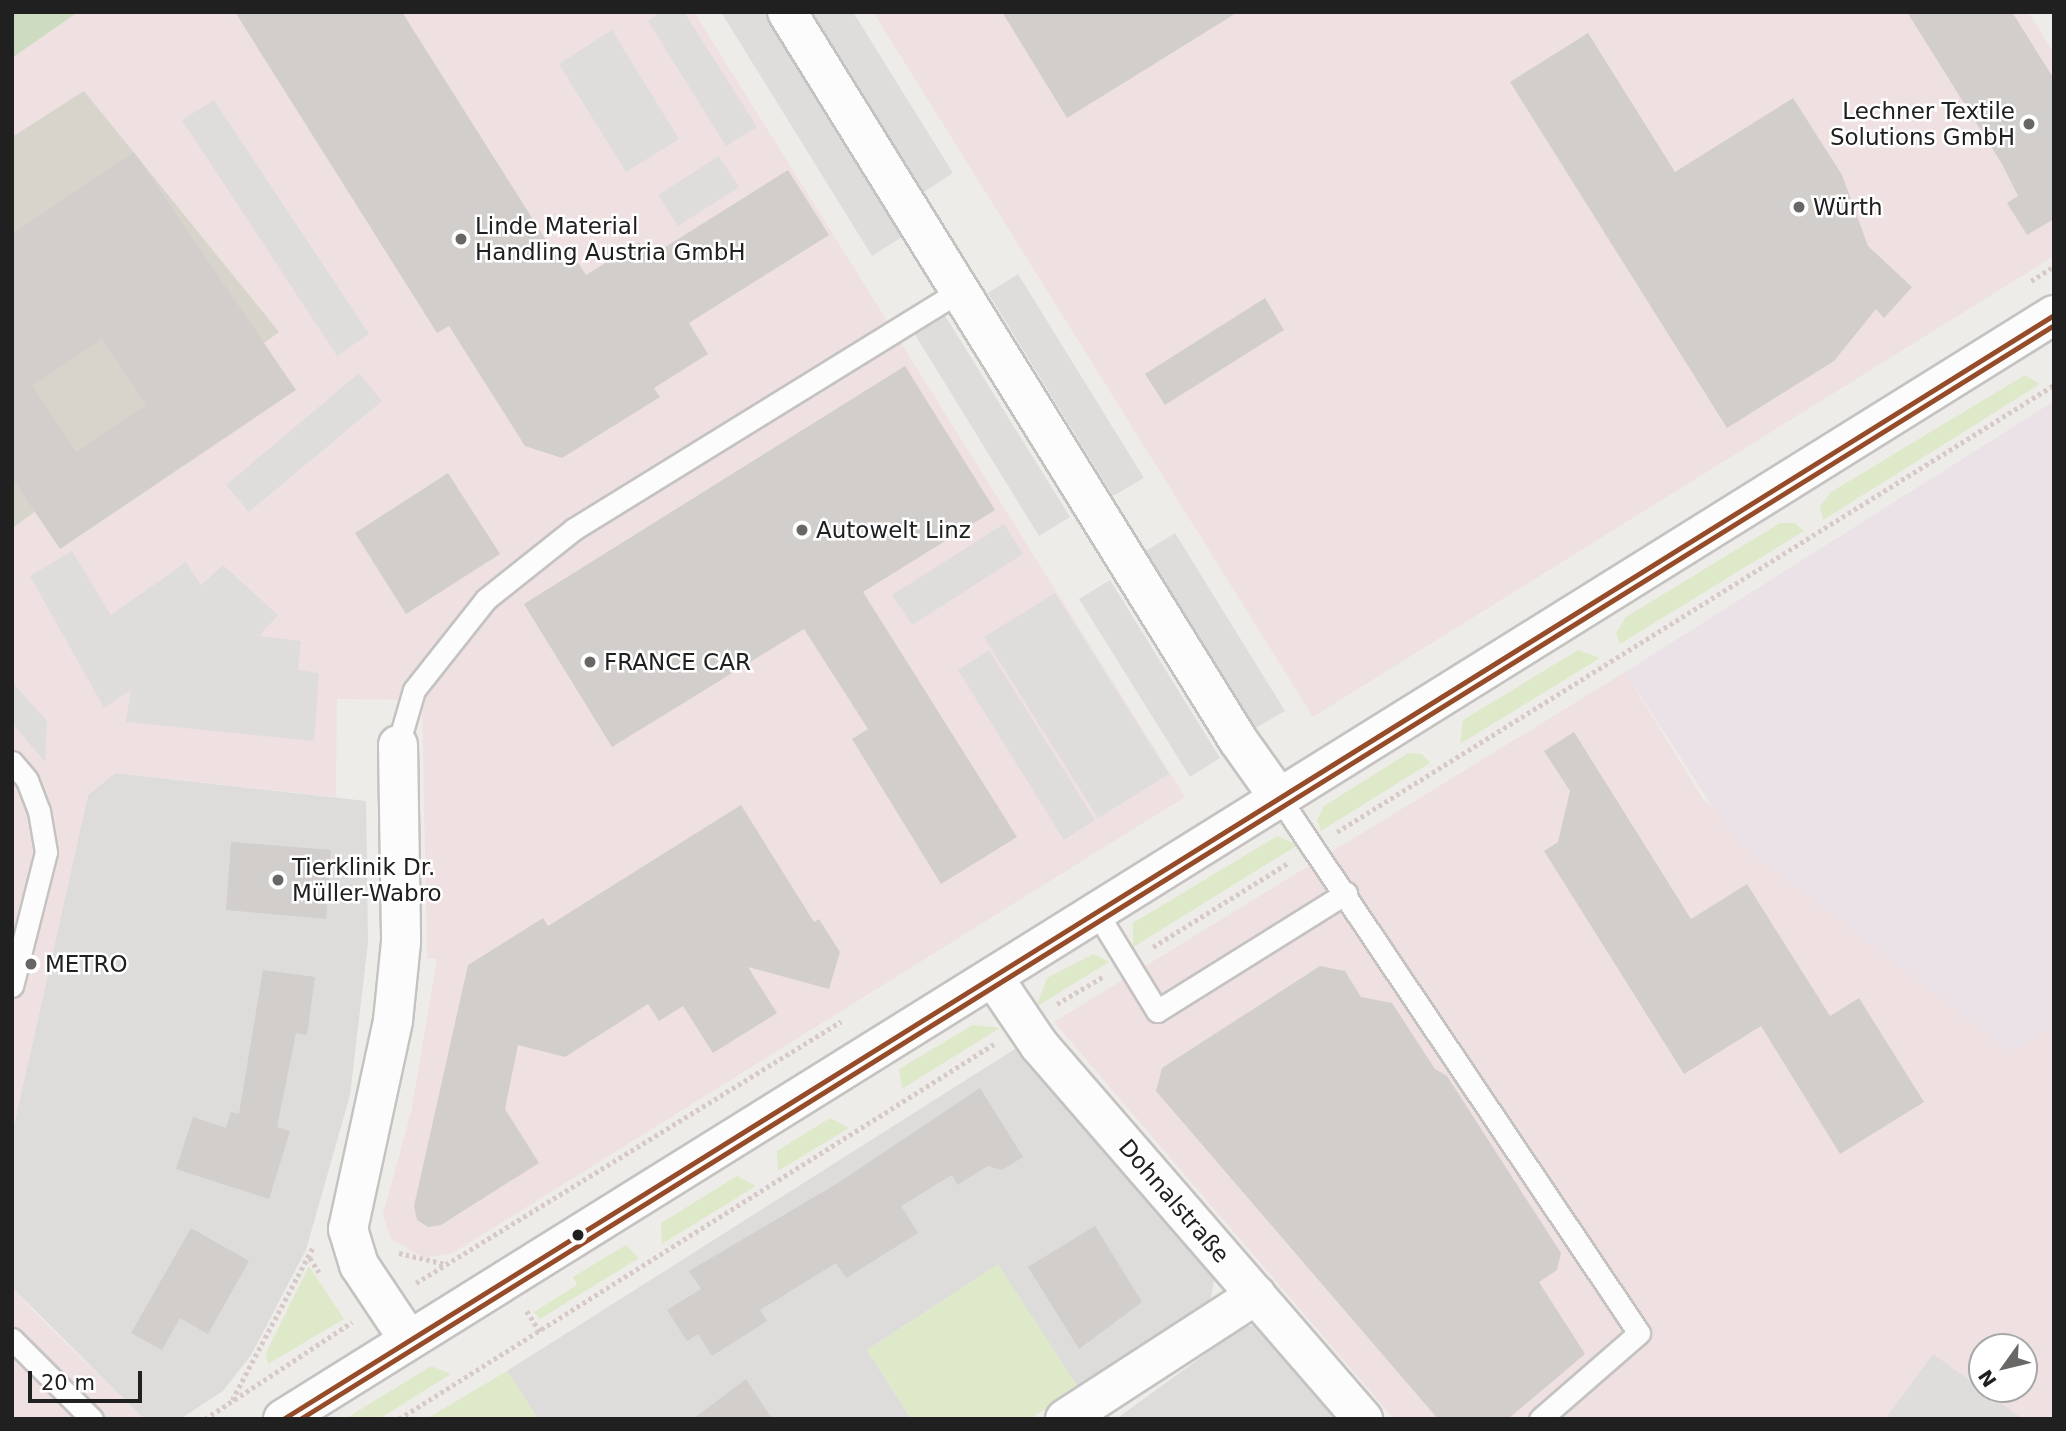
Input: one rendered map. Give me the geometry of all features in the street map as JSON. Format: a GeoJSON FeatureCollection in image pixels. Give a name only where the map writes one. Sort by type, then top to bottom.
{"type":"FeatureCollection","features":[{"type":"Feature","properties":{"kind":"street"},"geometry":{"type":"LineString","coordinates":[[787,12],[1238,740],[1280,799]]}},
{"type":"Feature","properties":{"kind":"street"},"geometry":{"type":"LineString","coordinates":[[283,1419],[2054,315]]}},
{"type":"Feature","properties":{"kind":"street"},"geometry":{"type":"LineString","coordinates":[[398,745],[401,942],[395,1008],[348,1229],[359,1265],[410,1340]]}},
{"type":"Feature","properties":{"kind":"street","name":"Dohnalstraße"},"geometry":{"type":"LineString","coordinates":[[993,977],[1024,1025],[1363,1419]]}},
{"type":"Feature","properties":{"kind":"street"},"geometry":{"type":"LineString","coordinates":[[1065,1419],[1256,1295]]}},
{"type":"Feature","properties":{"kind":"lane"},"geometry":{"type":"LineString","coordinates":[[398,745],[414,690],[486,599],[574,529],[960,291]]}},
{"type":"Feature","properties":{"kind":"lane"},"geometry":{"type":"LineString","coordinates":[[12,762],[35,800],[46,852],[12,986]]}},
{"type":"Feature","properties":{"kind":"lane"},"geometry":{"type":"LineString","coordinates":[[1280,799],[1315,846],[1639,1332],[1540,1419]]}},
{"type":"Feature","properties":{"kind":"lane"},"geometry":{"type":"LineString","coordinates":[[1097,913],[1157,1011],[1346,893]]}},
{"type":"Feature","properties":{"kind":"lane"},"geometry":{"type":"LineString","coordinates":[[12,1339],[92,1419]]}},
{"type":"Feature","properties":{"kind":"path"},"geometry":{"type":"LineString","coordinates":[[399,1419],[1024,1025],[2054,385]]}},
{"type":"Feature","properties":{"kind":"path"},"geometry":{"type":"LineString","coordinates":[[527,1310],[540,1332]]}},
{"type":"Feature","properties":{"kind":"shaded area"},"geometry":{"type":"Polygon","coordinates":[[[78,12],[694,12],[1185,797],[453,1253],[424,1258],[391,1239],[383,1214],[411,1112],[437,959],[427,958],[422,700],[337,699],[336,797],[115,773],[88,795],[12,1134],[12,58],[78,12]]]}},
{"type":"Feature","properties":{"kind":"shaded area"},"geometry":{"type":"Polygon","coordinates":[[[661,12],[684,12],[757,127],[726,146],[648,21],[661,12]]]}},
{"type":"Feature","properties":{"kind":"shaded area"},"geometry":{"type":"Polygon","coordinates":[[[721,12],[763,12],[902,237],[872,256],[721,12]]]}},
{"type":"Feature","properties":{"kind":"shaded area"},"geometry":{"type":"Polygon","coordinates":[[[812,12],[853,12],[953,173],[924,192],[812,12]]]}},
{"type":"Feature","properties":{"kind":"shaded area"},"geometry":{"type":"Polygon","coordinates":[[[873,12],[2028,12],[2054,53],[2054,256],[1313,717],[873,12]]]}},
{"type":"Feature","properties":{"kind":"shaded area"},"geometry":{"type":"Polygon","coordinates":[[[612,30],[679,139],[626,172],[559,64],[612,30]]]}},
{"type":"Feature","properties":{"kind":"shaded area"},"geometry":{"type":"Polygon","coordinates":[[[84,91],[279,332],[14,527],[12,137],[84,91]]]}},
{"type":"Feature","properties":{"kind":"shaded area"},"geometry":{"type":"Polygon","coordinates":[[[214,100],[369,334],[337,356],[182,120],[214,100]]]}},
{"type":"Feature","properties":{"kind":"shaded area"},"geometry":{"type":"Polygon","coordinates":[[[719,156],[739,187],[678,226],[658,195],[719,156]]]}},
{"type":"Feature","properties":{"kind":"shaded area"},"geometry":{"type":"Polygon","coordinates":[[[1018,274],[1144,478],[1113,496],[988,293],[1018,274]]]}},
{"type":"Feature","properties":{"kind":"shaded area"},"geometry":{"type":"Polygon","coordinates":[[[944,314],[1070,517],[1039,536],[914,333],[944,314]]]}},
{"type":"Feature","properties":{"kind":"shaded area"},"geometry":{"type":"Polygon","coordinates":[[[359,373],[382,401],[249,512],[226,485],[359,373]]]}},
{"type":"Feature","properties":{"kind":"shaded area"},"geometry":{"type":"Polygon","coordinates":[[[2054,401],[2054,1025],[2011,1052],[1734,840],[1625,672],[2054,401]]]}},
{"type":"Feature","properties":{"kind":"shaded area"},"geometry":{"type":"Polygon","coordinates":[[[1004,524],[1023,554],[912,625],[892,595],[1004,524]]]}},
{"type":"Feature","properties":{"kind":"shaded area"},"geometry":{"type":"Polygon","coordinates":[[[1175,533],[1285,711],[1254,729],[1144,552],[1175,533]]]}},
{"type":"Feature","properties":{"kind":"shaded area"},"geometry":{"type":"Polygon","coordinates":[[[72,551],[111,615],[186,562],[201,585],[223,565],[278,615],[259,636],[301,641],[298,670],[319,673],[314,741],[126,722],[131,690],[104,708],[30,576],[72,551]]]}},
{"type":"Feature","properties":{"kind":"shaded area"},"geometry":{"type":"Polygon","coordinates":[[[1110,580],[1220,758],[1190,777],[1079,599],[1110,580]]]}},
{"type":"Feature","properties":{"kind":"shaded area"},"geometry":{"type":"Polygon","coordinates":[[[1055,593],[1169,774],[1098,818],[984,637],[1055,593]]]}},
{"type":"Feature","properties":{"kind":"shaded area"},"geometry":{"type":"Polygon","coordinates":[[[989,650],[1095,820],[1064,840],[958,670],[989,650]]]}},
{"type":"Feature","properties":{"kind":"shaded area"},"geometry":{"type":"Polygon","coordinates":[[[1625,672],[1703,799],[2011,1052],[2054,1025],[2054,1419],[1394,1419],[1054,1022],[1625,672]]]}},
{"type":"Feature","properties":{"kind":"shaded area"},"geometry":{"type":"Polygon","coordinates":[[[12,682],[47,721],[45,762],[12,723],[12,682]]]}},
{"type":"Feature","properties":{"kind":"shaded area"},"geometry":{"type":"Polygon","coordinates":[[[115,773],[366,801],[368,943],[350,1095],[306,1250],[251,1355],[223,1391],[180,1419],[144,1419],[12,1287],[12,1134],[88,795],[115,773]]]}},
{"type":"Feature","properties":{"kind":"shaded area"},"geometry":{"type":"Polygon","coordinates":[[[341,849],[367,851],[362,920],[336,918],[341,849]]]}},
{"type":"Feature","properties":{"kind":"shaded area"},"geometry":{"type":"Polygon","coordinates":[[[1018,1047],[1215,1274],[1211,1298],[1194,1314],[1078,1387],[997,1265],[867,1350],[911,1419],[538,1419],[507,1371],[1018,1047]]]}},
{"type":"Feature","properties":{"kind":"shaded area"},"geometry":{"type":"Polygon","coordinates":[[[12,1287],[38,1315],[144,1419],[12,1419],[12,1287]]]}},
{"type":"Feature","properties":{"kind":"shaded area"},"geometry":{"type":"Polygon","coordinates":[[[1256,1325],[1343,1419],[1116,1419],[1243,1327],[1256,1325]]]}},
{"type":"Feature","properties":{"kind":"shaded area"},"geometry":{"type":"Polygon","coordinates":[[[1933,1354],[1968,1379],[1968,1403],[2001,1403],[2023,1419],[1885,1419],[1933,1354]]]}},
{"type":"Feature","properties":{"kind":"green space"},"geometry":{"type":"Polygon","coordinates":[[[12,12],[78,12],[12,58],[12,12]]]}},
{"type":"Feature","properties":{"kind":"green space"},"geometry":{"type":"Polygon","coordinates":[[[2025,375],[2040,384],[1823,520],[1820,506],[1831,492],[2025,375]]]}},
{"type":"Feature","properties":{"kind":"green space"},"geometry":{"type":"Polygon","coordinates":[[[1780,523],[1795,523],[1804,531],[1620,644],[1616,633],[1626,617],[1780,523]]]}},
{"type":"Feature","properties":{"kind":"green space"},"geometry":{"type":"Polygon","coordinates":[[[1578,650],[1600,658],[1460,744],[1463,720],[1578,650]]]}},
{"type":"Feature","properties":{"kind":"green space"},"geometry":{"type":"Polygon","coordinates":[[[1408,753],[1422,754],[1430,763],[1321,831],[1317,820],[1324,806],[1408,753]]]}},
{"type":"Feature","properties":{"kind":"green space"},"geometry":{"type":"Polygon","coordinates":[[[1277,836],[1298,845],[1133,947],[1133,923],[1277,836]]]}},
{"type":"Feature","properties":{"kind":"green space"},"geometry":{"type":"Polygon","coordinates":[[[1093,954],[1109,962],[1036,1007],[1047,978],[1093,954]]]}},
{"type":"Feature","properties":{"kind":"green space"},"geometry":{"type":"Polygon","coordinates":[[[973,1025],[1000,1028],[902,1089],[899,1069],[973,1025]]]}},
{"type":"Feature","properties":{"kind":"green space"},"geometry":{"type":"Polygon","coordinates":[[[830,1118],[849,1128],[778,1171],[777,1151],[830,1118]]]}},
{"type":"Feature","properties":{"kind":"green space"},"geometry":{"type":"Polygon","coordinates":[[[737,1176],[756,1186],[662,1244],[661,1223],[737,1176]]]}},
{"type":"Feature","properties":{"kind":"green space"},"geometry":{"type":"Polygon","coordinates":[[[626,1245],[639,1258],[540,1319],[534,1312],[577,1285],[573,1277],[626,1245]]]}},
{"type":"Feature","properties":{"kind":"green space"},"geometry":{"type":"Polygon","coordinates":[[[998,1264],[1078,1387],[1030,1419],[911,1419],[867,1350],[998,1264]]]}},
{"type":"Feature","properties":{"kind":"green space"},"geometry":{"type":"Polygon","coordinates":[[[309,1266],[344,1319],[268,1364],[266,1353],[309,1266]]]}},
{"type":"Feature","properties":{"kind":"green space"},"geometry":{"type":"Polygon","coordinates":[[[431,1366],[451,1374],[379,1419],[345,1419],[431,1366]]]}},
{"type":"Feature","properties":{"kind":"green space"},"geometry":{"type":"Polygon","coordinates":[[[507,1371],[538,1419],[426,1419],[507,1371]]]}},
{"type":"Feature","properties":{"kind":"building","name":"Linde Material Handling Austria GmbH"},"geometry":{"type":"Polygon","coordinates":[[[235,12],[402,12],[558,259],[570,250],[586,275],[639,242],[648,258],[788,170],[829,235],[689,323],[708,354],[654,388],[660,397],[562,458],[525,446],[449,326],[437,333],[235,12]]]}},
{"type":"Feature","properties":{"kind":"building"},"geometry":{"type":"Polygon","coordinates":[[[1002,12],[1238,12],[1067,118],[1002,12]]]}},
{"type":"Feature","properties":{"kind":"building","name":"Lechner Textile Solutions GmbH"},"geometry":{"type":"Polygon","coordinates":[[[1907,12],[2012,12],[2054,79],[2054,219],[2027,235],[2007,203],[2018,196],[2002,164],[1907,12]]]}},
{"type":"Feature","properties":{"kind":"building"},"geometry":{"type":"Polygon","coordinates":[[[1588,33],[1675,172],[1793,98],[1842,175],[1868,246],[1912,287],[1884,318],[1876,309],[1834,361],[1727,428],[1510,82],[1588,33]]]}},
{"type":"Feature","properties":{"kind":"building"},"geometry":{"type":"Polygon","coordinates":[[[134,152],[296,390],[60,549],[12,478],[12,234],[134,152]],[[102,339],[32,386],[76,452],[146,405],[102,339]]]}},
{"type":"Feature","properties":{"kind":"building"},"geometry":{"type":"Polygon","coordinates":[[[1265,298],[1284,330],[1165,405],[1145,374],[1265,298]]]}},
{"type":"Feature","properties":{"kind":"building"},"geometry":{"type":"Polygon","coordinates":[[[905,366],[995,510],[863,592],[1017,837],[941,884],[852,739],[868,729],[804,629],[612,747],[524,604],[905,366]]]}},
{"type":"Feature","properties":{"kind":"building"},"geometry":{"type":"Polygon","coordinates":[[[448,473],[500,554],[406,614],[355,533],[448,473]]]}},
{"type":"Feature","properties":{"kind":"building"},"geometry":{"type":"Polygon","coordinates":[[[1574,732],[1691,919],[1747,884],[1830,1016],[1859,998],[1924,1102],[1840,1154],[1761,1026],[1684,1074],[1544,851],[1558,842],[1570,791],[1544,751],[1574,732]]]}},
{"type":"Feature","properties":{"kind":"building"},"geometry":{"type":"Polygon","coordinates":[[[741,805],[814,922],[819,919],[840,952],[829,989],[748,967],[777,1013],[713,1053],[683,1006],[659,1021],[648,1004],[565,1057],[518,1045],[505,1109],[539,1163],[441,1225],[428,1227],[417,1220],[414,1206],[468,965],[543,918],[548,926],[741,805]]]}},
{"type":"Feature","properties":{"kind":"building","name":"Tierklinik Dr. Müller-Wabro"},"geometry":{"type":"Polygon","coordinates":[[[231,842],[331,850],[326,919],[226,910],[231,842]]]}},
{"type":"Feature","properties":{"kind":"building"},"geometry":{"type":"Polygon","coordinates":[[[1320,966],[1345,971],[1361,997],[1392,1003],[1435,1069],[1447,1076],[1561,1253],[1557,1270],[1539,1282],[1585,1354],[1508,1419],[1438,1419],[1156,1091],[1162,1068],[1320,966]]]}},
{"type":"Feature","properties":{"kind":"building"},"geometry":{"type":"Polygon","coordinates":[[[263,970],[315,977],[307,1035],[296,1033],[277,1127],[290,1131],[269,1199],[176,1169],[193,1117],[226,1128],[231,1112],[239,1114],[263,970]]]}},
{"type":"Feature","properties":{"kind":"building"},"geometry":{"type":"Polygon","coordinates":[[[980,1088],[1023,1157],[1002,1170],[988,1166],[957,1185],[952,1175],[901,1206],[918,1233],[846,1278],[836,1263],[760,1310],[767,1321],[712,1356],[698,1334],[687,1341],[667,1310],[701,1289],[689,1271],[838,1183],[980,1088]]]}},
{"type":"Feature","properties":{"kind":"building"},"geometry":{"type":"Polygon","coordinates":[[[1095,1226],[1142,1302],[1079,1349],[1028,1267],[1095,1226]]]}},
{"type":"Feature","properties":{"kind":"building"},"geometry":{"type":"Polygon","coordinates":[[[191,1228],[249,1261],[208,1334],[180,1318],[162,1350],[131,1333],[191,1228]]]}},
{"type":"Feature","properties":{"kind":"building"},"geometry":{"type":"Polygon","coordinates":[[[746,1379],[772,1419],[693,1419],[746,1379]]]}},
{"type":"Feature","properties":{"kind":"transit line"},"geometry":{"type":"LineString","coordinates":[[283,1419],[2054,315]]}},
{"type":"Feature","properties":{"kind":"transit line"},"geometry":{"type":"LineString","coordinates":[[300,1419],[2054,325]]}},
{"type":"Feature","properties":{"kind":"place","name":"Lechner Textile Solutions GmbH"},"geometry":{"type":"Point","coordinates":[2029,124]}},
{"type":"Feature","properties":{"kind":"place","name":"Würth"},"geometry":{"type":"Point","coordinates":[1799,207]}},
{"type":"Feature","properties":{"kind":"place","name":"Linde Material Handling Austria GmbH"},"geometry":{"type":"Point","coordinates":[461,239]}},
{"type":"Feature","properties":{"kind":"place","name":"Autowelt Linz"},"geometry":{"type":"Point","coordinates":[802,530]}},
{"type":"Feature","properties":{"kind":"place","name":"FRANCE CAR"},"geometry":{"type":"Point","coordinates":[590,662]}},
{"type":"Feature","properties":{"kind":"place","name":"Tierklinik Dr. Müller-Wabro"},"geometry":{"type":"Point","coordinates":[278,880]}},
{"type":"Feature","properties":{"kind":"place","name":"METRO"},"geometry":{"type":"Point","coordinates":[31,964]}}]}
